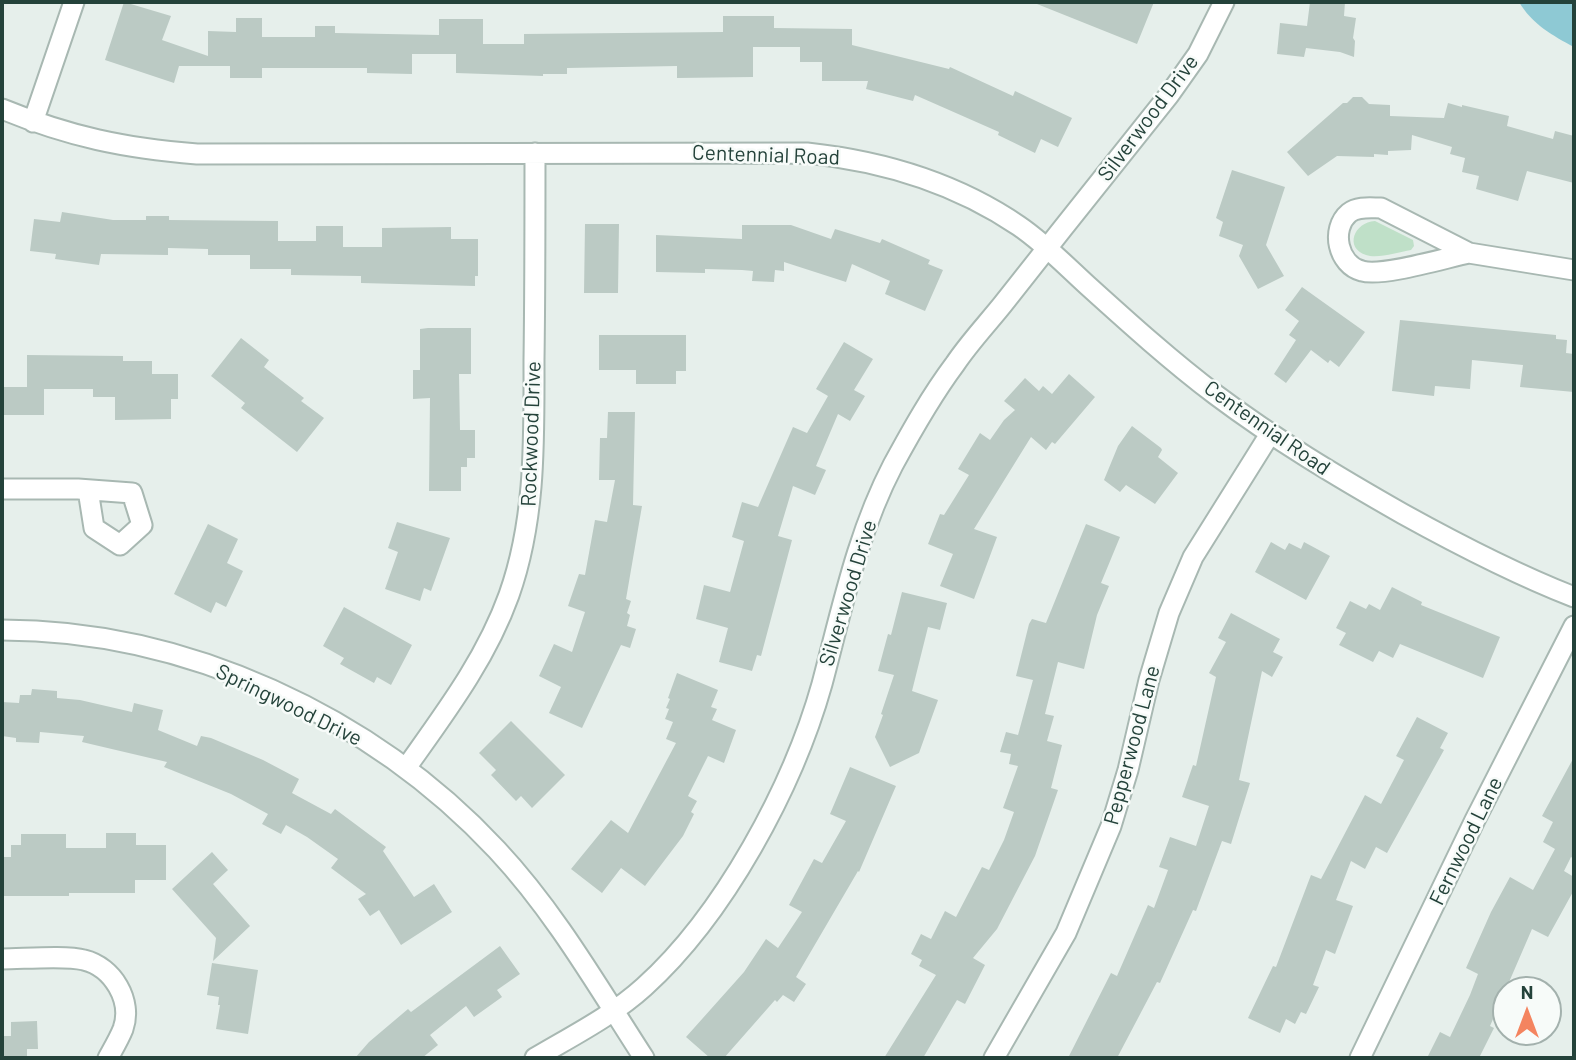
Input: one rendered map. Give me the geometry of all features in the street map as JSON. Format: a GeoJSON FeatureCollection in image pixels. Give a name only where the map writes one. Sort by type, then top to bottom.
{"type":"FeatureCollection","features":[{"type":"Feature","properties":{"kind":"street"},"geometry":{"type":"LineString","coordinates":[[33,122],[74,2]]}},
{"type":"Feature","properties":{"kind":"street","name":"Silverwood Drive"},"geometry":{"type":"LineString","coordinates":[[535,1058],[613,1011],[643,988],[670,961],[716,902],[751,849],[796,758],[821,686],[846,585],[866,526],[891,469],[921,414],[955,362],[1169,95],[1198,54],[1224,2]]}},
{"type":"Feature","properties":{"kind":"street","name":"Centennial Road"},"geometry":{"type":"LineString","coordinates":[[2,109],[80,137],[143,149],[197,154],[807,153],[848,157],[901,170],[945,186],[1020,226],[1159,349],[1270,434],[1322,469],[1472,552],[1574,597]]}},
{"type":"Feature","properties":{"kind":"street","name":"Rockwood Drive"},"geometry":{"type":"LineString","coordinates":[[406,768],[460,692],[487,646],[508,597],[528,524],[534,471],[535,153]]}},
{"type":"Feature","properties":{"kind":"street"},"geometry":{"type":"LineString","coordinates":[[1469,253],[1379,272],[1363,272],[1351,266],[1345,259],[1339,247],[1338,235],[1350,213],[1365,207],[1381,208],[1469,253],[1574,270]]}},
{"type":"Feature","properties":{"kind":"street","name":"Pepperwood Lane"},"geometry":{"type":"LineString","coordinates":[[994,1058],[1066,933],[1101,849],[1128,770],[1149,680],[1169,612],[1193,557],[1270,434]]}},
{"type":"Feature","properties":{"kind":"street"},"geometry":{"type":"LineString","coordinates":[[2,489],[88,490]]}},
{"type":"Feature","properties":{"kind":"street","name":"Fernwood Lane"},"geometry":{"type":"LineString","coordinates":[[1360,1058],[1475,820],[1574,626]]}},
{"type":"Feature","properties":{"kind":"street","name":"Springwood Drive"},"geometry":{"type":"LineString","coordinates":[[2,630],[91,636],[190,659],[243,678],[332,721],[406,768],[455,809],[498,851],[545,907],[643,1058]]}},
{"type":"Feature","properties":{"kind":"street"},"geometry":{"type":"LineString","coordinates":[[2,959],[84,960],[100,966],[113,978],[122,992],[126,1009],[124,1027],[108,1058]]}},
{"type":"Feature","properties":{"kind":"green space"},"geometry":{"type":"Polygon","coordinates":[[[1375,221],[1413,240],[1414,246],[1411,250],[1382,256],[1359,252],[1354,241],[1357,230],[1368,222],[1375,221]]]}},
{"type":"Feature","properties":{"kind":"water"},"geometry":{"type":"Polygon","coordinates":[[[1519,2],[1574,2],[1574,47],[1537,23],[1519,2]]]}},
{"type":"Feature","properties":{"kind":"building"},"geometry":{"type":"Polygon","coordinates":[[[124,2],[171,16],[162,40],[208,56],[208,31],[236,32],[236,18],[262,18],[262,37],[315,37],[315,26],[335,26],[335,33],[439,35],[439,19],[483,19],[483,44],[524,44],[524,34],[723,32],[723,16],[774,16],[774,28],[852,29],[852,45],[949,69],[950,67],[1013,96],[1015,91],[1072,118],[1058,147],[1041,139],[1035,153],[998,135],[999,132],[915,95],[913,101],[866,89],[868,81],[822,81],[822,62],[800,62],[800,47],[753,47],[753,77],[677,78],[677,66],[567,68],[567,74],[543,76],[456,73],[456,54],[412,54],[412,74],[367,73],[367,68],[262,68],[262,78],[230,78],[230,66],[179,66],[174,83],[105,60],[124,2]]]}},
{"type":"Feature","properties":{"kind":"building"},"geometry":{"type":"Polygon","coordinates":[[[1032,2],[1154,2],[1137,44],[1032,2]]]}},
{"type":"Feature","properties":{"kind":"building"},"geometry":{"type":"Polygon","coordinates":[[[1310,2],[1345,2],[1344,16],[1356,18],[1354,57],[1340,52],[1306,48],[1304,57],[1277,54],[1280,23],[1307,26],[1310,2]]]}},
{"type":"Feature","properties":{"kind":"building"},"geometry":{"type":"Polygon","coordinates":[[[1353,97],[1362,97],[1369,104],[1390,105],[1390,116],[1444,118],[1448,103],[1509,116],[1507,126],[1553,139],[1555,131],[1574,136],[1574,183],[1527,171],[1518,201],[1476,189],[1479,176],[1462,172],[1465,158],[1450,154],[1452,147],[1412,135],[1411,150],[1388,151],[1388,155],[1374,154],[1374,157],[1337,156],[1308,176],[1287,152],[1353,97]]]}},
{"type":"Feature","properties":{"kind":"building"},"geometry":{"type":"Polygon","coordinates":[[[1232,170],[1285,187],[1266,245],[1284,276],[1258,289],[1239,256],[1243,245],[1219,236],[1223,222],[1216,218],[1232,170]]]}},
{"type":"Feature","properties":{"kind":"building"},"geometry":{"type":"Polygon","coordinates":[[[62,212],[113,220],[146,220],[146,216],[169,216],[169,220],[278,221],[278,241],[316,241],[316,226],[343,226],[343,247],[382,247],[382,228],[451,227],[451,239],[478,239],[478,276],[475,276],[475,286],[361,283],[361,276],[291,275],[291,269],[250,269],[250,255],[208,255],[208,249],[168,248],[168,255],[101,254],[99,265],[55,259],[56,254],[30,251],[34,219],[60,222],[62,212]]]}},
{"type":"Feature","properties":{"kind":"building"},"geometry":{"type":"Polygon","coordinates":[[[585,224],[619,224],[618,293],[584,293],[585,224]]]}},
{"type":"Feature","properties":{"kind":"building"},"geometry":{"type":"Polygon","coordinates":[[[742,225],[791,225],[831,239],[835,229],[880,243],[882,239],[930,260],[928,264],[943,270],[925,311],[885,294],[890,281],[852,264],[846,282],[784,262],[784,271],[775,270],[774,282],[752,281],[753,271],[742,270],[705,269],[705,273],[656,272],[656,235],[742,239],[742,225]]]}},
{"type":"Feature","properties":{"kind":"building"},"geometry":{"type":"Polygon","coordinates":[[[1302,287],[1365,332],[1339,367],[1330,360],[1328,363],[1311,350],[1286,383],[1274,374],[1296,340],[1289,335],[1299,321],[1285,310],[1302,287]]]}},
{"type":"Feature","properties":{"kind":"building"},"geometry":{"type":"Polygon","coordinates":[[[1400,320],[1556,335],[1556,339],[1567,340],[1566,353],[1574,354],[1574,392],[1520,387],[1523,365],[1472,360],[1470,389],[1435,386],[1434,396],[1392,391],[1400,320]]]}},
{"type":"Feature","properties":{"kind":"building"},"geometry":{"type":"Polygon","coordinates":[[[471,328],[471,374],[459,374],[460,430],[475,430],[475,458],[467,458],[467,467],[461,467],[461,491],[429,491],[430,398],[413,399],[413,370],[420,370],[420,329],[471,328]]]}},
{"type":"Feature","properties":{"kind":"building"},"geometry":{"type":"Polygon","coordinates":[[[599,335],[686,335],[686,371],[676,371],[676,384],[636,384],[636,370],[599,370],[599,335]]]}},
{"type":"Feature","properties":{"kind":"building"},"geometry":{"type":"Polygon","coordinates":[[[241,338],[269,360],[264,367],[304,398],[301,401],[324,418],[297,452],[241,408],[245,403],[211,376],[241,338]]]}},
{"type":"Feature","properties":{"kind":"building"},"geometry":{"type":"Polygon","coordinates":[[[844,342],[873,359],[854,390],[865,396],[850,421],[838,414],[816,466],[826,470],[815,495],[793,486],[778,536],[792,540],[761,656],[757,655],[752,671],[719,662],[728,628],[696,619],[704,585],[730,592],[744,541],[732,537],[742,502],[758,507],[793,427],[807,433],[828,396],[816,389],[844,342]]]}},
{"type":"Feature","properties":{"kind":"building"},"geometry":{"type":"Polygon","coordinates":[[[27,355],[123,356],[123,361],[152,361],[152,374],[178,374],[178,399],[171,399],[171,419],[115,420],[115,397],[93,397],[93,389],[44,389],[44,415],[2,415],[2,387],[27,387],[27,355]]]}},
{"type":"Feature","properties":{"kind":"building"},"geometry":{"type":"Polygon","coordinates":[[[1069,374],[1095,397],[1055,444],[1052,442],[1046,450],[1031,437],[974,529],[997,537],[974,599],[940,586],[953,554],[928,544],[940,514],[944,515],[969,475],[958,469],[980,433],[990,440],[1015,410],[1004,401],[1025,378],[1039,391],[1043,386],[1052,394],[1069,374]]]}},
{"type":"Feature","properties":{"kind":"building"},"geometry":{"type":"Polygon","coordinates":[[[608,412],[635,412],[633,505],[642,506],[626,599],[631,601],[627,626],[636,629],[630,648],[621,645],[582,728],[549,713],[561,687],[539,676],[554,644],[572,652],[585,612],[568,606],[579,574],[585,575],[595,520],[607,522],[615,480],[599,480],[600,438],[607,438],[608,412]]]}},
{"type":"Feature","properties":{"kind":"building"},"geometry":{"type":"Polygon","coordinates":[[[1132,426],[1161,448],[1158,457],[1178,473],[1155,504],[1126,485],[1120,492],[1104,480],[1118,446],[1132,426]]]}},
{"type":"Feature","properties":{"kind":"building"},"geometry":{"type":"Polygon","coordinates":[[[397,522],[450,538],[431,591],[424,588],[420,601],[385,589],[398,552],[388,548],[397,522]]]}},
{"type":"Feature","properties":{"kind":"building"},"geometry":{"type":"Polygon","coordinates":[[[208,524],[238,539],[227,563],[243,571],[226,607],[216,602],[211,613],[174,594],[208,524]]]}},
{"type":"Feature","properties":{"kind":"building"},"geometry":{"type":"Polygon","coordinates":[[[1086,524],[1120,537],[1101,583],[1109,586],[1097,615],[1084,669],[1058,662],[1045,714],[1054,716],[1047,741],[1062,745],[1051,788],[1058,790],[1035,856],[997,929],[973,958],[985,965],[965,1004],[957,1000],[923,1058],[884,1058],[936,975],[919,966],[922,960],[911,954],[921,934],[931,939],[945,911],[956,917],[982,867],[989,870],[1004,840],[1014,812],[1003,808],[1018,766],[1009,764],[1011,754],[1000,752],[1006,732],[1018,735],[1033,680],[1016,676],[1029,624],[1032,619],[1046,623],[1086,524]]]}},
{"type":"Feature","properties":{"kind":"building"},"geometry":{"type":"Polygon","coordinates":[[[1271,542],[1285,550],[1289,543],[1301,549],[1304,542],[1330,556],[1306,600],[1255,572],[1271,542]]]}},
{"type":"Feature","properties":{"kind":"building"},"geometry":{"type":"Polygon","coordinates":[[[1392,587],[1422,602],[1421,605],[1500,637],[1483,678],[1400,644],[1393,658],[1379,651],[1373,662],[1339,645],[1346,633],[1336,628],[1350,601],[1366,609],[1369,604],[1380,610],[1392,587]]]}},
{"type":"Feature","properties":{"kind":"building"},"geometry":{"type":"Polygon","coordinates":[[[902,592],[947,603],[940,630],[928,627],[912,691],[938,700],[919,753],[890,767],[875,737],[894,675],[878,671],[902,592]]]}},
{"type":"Feature","properties":{"kind":"building"},"geometry":{"type":"Polygon","coordinates":[[[344,607],[412,645],[391,685],[377,677],[374,683],[340,664],[344,658],[323,646],[344,607]]]}},
{"type":"Feature","properties":{"kind":"building"},"geometry":{"type":"Polygon","coordinates":[[[1231,613],[1280,639],[1273,652],[1283,657],[1272,677],[1262,671],[1239,780],[1250,783],[1231,844],[1222,841],[1196,911],[1193,910],[1160,983],[1157,982],[1117,1058],[1068,1058],[1111,973],[1117,976],[1148,905],[1154,908],[1168,870],[1159,867],[1170,837],[1196,846],[1209,806],[1182,797],[1193,765],[1196,766],[1216,677],[1209,673],[1226,642],[1218,638],[1231,613]]]}},
{"type":"Feature","properties":{"kind":"building"},"geometry":{"type":"Polygon","coordinates":[[[677,673],[718,690],[711,707],[717,709],[712,720],[736,730],[724,763],[708,756],[688,796],[697,801],[691,812],[694,814],[683,836],[645,886],[621,868],[602,893],[571,869],[611,820],[628,833],[676,743],[666,739],[673,722],[665,719],[669,709],[666,708],[670,699],[668,698],[677,673]]]}},
{"type":"Feature","properties":{"kind":"building"},"geometry":{"type":"Polygon","coordinates":[[[32,689],[57,691],[57,698],[80,700],[132,712],[134,703],[163,710],[158,730],[197,746],[201,736],[211,738],[299,779],[292,793],[331,814],[335,809],[386,847],[383,851],[414,897],[434,884],[452,912],[401,945],[379,910],[370,916],[358,899],[366,894],[331,868],[338,859],[286,825],[281,834],[262,824],[268,814],[231,794],[164,767],[167,762],[82,742],[84,736],[40,732],[39,743],[16,742],[16,738],[2,736],[2,702],[19,703],[20,695],[31,695],[32,689]]]}},
{"type":"Feature","properties":{"kind":"building"},"geometry":{"type":"Polygon","coordinates":[[[1417,717],[1448,733],[1440,748],[1444,750],[1387,853],[1376,847],[1365,869],[1351,861],[1336,900],[1353,906],[1335,954],[1326,950],[1313,985],[1319,987],[1306,1014],[1301,1012],[1295,1024],[1286,1019],[1280,1033],[1248,1018],[1273,966],[1276,967],[1311,875],[1321,879],[1365,795],[1381,804],[1404,760],[1396,756],[1417,717]]]}},
{"type":"Feature","properties":{"kind":"building"},"geometry":{"type":"Polygon","coordinates":[[[511,721],[565,775],[532,808],[521,796],[516,801],[491,775],[496,770],[479,753],[511,721]]]}},
{"type":"Feature","properties":{"kind":"building"},"geometry":{"type":"Polygon","coordinates":[[[1574,757],[1574,859],[1571,857],[1564,871],[1574,877],[1574,890],[1548,937],[1532,929],[1512,976],[1492,976],[1492,1032],[1479,1058],[1427,1058],[1440,1032],[1450,1037],[1470,995],[1478,974],[1466,968],[1510,877],[1533,890],[1555,849],[1543,842],[1553,822],[1542,816],[1574,757]]]}},
{"type":"Feature","properties":{"kind":"building"},"geometry":{"type":"Polygon","coordinates":[[[850,767],[896,786],[859,872],[796,977],[806,984],[794,1002],[783,995],[777,1002],[775,1000],[724,1058],[710,1058],[686,1037],[744,972],[766,939],[778,948],[802,912],[789,905],[814,859],[822,863],[846,821],[830,814],[850,767]]]}},
{"type":"Feature","properties":{"kind":"building"},"geometry":{"type":"Polygon","coordinates":[[[106,833],[136,833],[136,845],[166,845],[166,880],[135,880],[135,893],[2,896],[2,857],[11,857],[11,845],[21,845],[21,834],[66,834],[66,848],[106,848],[106,833]]]}},
{"type":"Feature","properties":{"kind":"building"},"geometry":{"type":"Polygon","coordinates":[[[212,852],[228,870],[213,884],[250,926],[213,961],[216,938],[172,889],[212,852]]]}},
{"type":"Feature","properties":{"kind":"building"},"geometry":{"type":"Polygon","coordinates":[[[500,946],[520,974],[497,990],[502,997],[474,1017],[466,1006],[430,1035],[438,1045],[422,1058],[355,1058],[369,1042],[408,1009],[411,1012],[500,946]]]}},
{"type":"Feature","properties":{"kind":"building"},"geometry":{"type":"Polygon","coordinates":[[[212,963],[258,970],[248,1034],[216,1029],[219,997],[207,995],[212,963]]]}},
{"type":"Feature","properties":{"kind":"building"},"geometry":{"type":"Polygon","coordinates":[[[37,1021],[38,1049],[27,1049],[27,1058],[2,1058],[2,1036],[11,1036],[11,1022],[37,1021]]]}}]}
